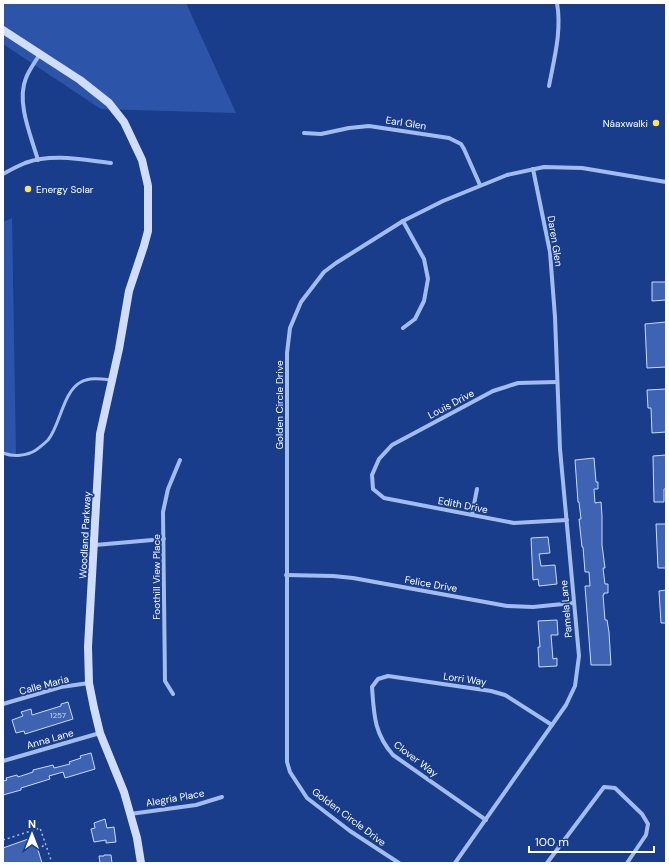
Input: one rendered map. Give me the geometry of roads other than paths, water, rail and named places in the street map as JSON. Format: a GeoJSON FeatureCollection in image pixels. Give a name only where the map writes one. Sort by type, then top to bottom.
{"type":"FeatureCollection","features":[{"type":"Feature","properties":{"kind":"street"},"geometry":{"type":"LineString","coordinates":[[548,86],[558,34],[559,13],[557,3]]}},
{"type":"Feature","properties":{"kind":"street","name":"Woodland Parkway"},"geometry":{"type":"LineString","coordinates":[[3,30],[80,80],[109,103],[124,122],[142,160],[148,186],[148,231],[129,291],[119,349],[100,434],[95,545],[88,647],[89,683],[100,733],[124,792],[137,838],[141,863]]}},
{"type":"Feature","properties":{"kind":"street"},"geometry":{"type":"LineString","coordinates":[[38,160],[24,109],[23,97],[25,79],[40,54]]}},
{"type":"Feature","properties":{"kind":"street","name":"Earl Glen"},"geometry":{"type":"LineString","coordinates":[[304,133],[321,134],[349,128],[369,126],[449,138],[461,144],[480,185]]}},
{"type":"Feature","properties":{"kind":"street"},"geometry":{"type":"LineString","coordinates":[[3,174],[25,163],[38,160],[63,158],[111,163]]}},
{"type":"Feature","properties":{"kind":"street","name":"Golden Circle Drive"},"geometry":{"type":"LineString","coordinates":[[399,863],[350,831],[307,798],[290,772],[287,762],[287,353],[290,328],[301,302],[324,272],[336,263],[403,221],[443,201],[507,174],[544,167],[582,168],[666,182]]}},
{"type":"Feature","properties":{"kind":"street","name":"Daren Glen"},"geometry":{"type":"LineString","coordinates":[[532,169],[550,252],[555,317]]}},
{"type":"Feature","properties":{"kind":"street"},"geometry":{"type":"LineString","coordinates":[[403,221],[424,259],[428,279],[424,301],[415,318],[403,328]]}},
{"type":"Feature","properties":{"kind":"street","name":"Pamela Lane"},"geometry":{"type":"LineString","coordinates":[[455,863],[566,705],[575,686],[579,656],[560,449],[556,382],[555,317]]}},
{"type":"Feature","properties":{"kind":"street","name":"Louis Drive"},"geometry":{"type":"LineString","coordinates":[[372,475],[379,459],[392,446],[493,391],[518,383],[556,382]]}},
{"type":"Feature","properties":{"kind":"street","name":"Foothill View Place"},"geometry":{"type":"LineString","coordinates":[[173,694],[164,681],[163,512],[168,489],[180,460]]}},
{"type":"Feature","properties":{"kind":"street","name":"Edith Drive"},"geometry":{"type":"LineString","coordinates":[[372,475],[373,489],[384,498],[514,523],[567,520]]}},
{"type":"Feature","properties":{"kind":"street"},"geometry":{"type":"LineString","coordinates":[[472,515],[477,489]]}},
{"type":"Feature","properties":{"kind":"street"},"geometry":{"type":"LineString","coordinates":[[95,545],[164,539]]}},
{"type":"Feature","properties":{"kind":"street","name":"Felice Drive"},"geometry":{"type":"LineString","coordinates":[[286,575],[353,578],[507,606],[533,607],[573,603]]}},
{"type":"Feature","properties":{"kind":"street","name":"Lorri Way"},"geometry":{"type":"LineString","coordinates":[[372,687],[378,679],[388,676],[491,691],[505,695],[552,725]]}},
{"type":"Feature","properties":{"kind":"street","name":"Calle Maria"},"geometry":{"type":"LineString","coordinates":[[3,704],[61,687],[89,683]]}},
{"type":"Feature","properties":{"kind":"street","name":"Clover Way"},"geometry":{"type":"LineString","coordinates":[[372,687],[375,720],[384,745],[393,755],[486,820]]}},
{"type":"Feature","properties":{"kind":"street","name":"Anna Lane"},"geometry":{"type":"LineString","coordinates":[[3,761],[100,733]]}},
{"type":"Feature","properties":{"kind":"street"},"geometry":{"type":"LineString","coordinates":[[547,863],[604,787],[615,788],[642,814],[648,824],[646,835],[627,863]]}},
{"type":"Feature","properties":{"kind":"street","name":"Alegria Place"},"geometry":{"type":"LineString","coordinates":[[130,814],[196,804],[222,797]]}},
{"type":"Feature","properties":{"kind":"lane"},"geometry":{"type":"LineString","coordinates":[[3,453],[22,455],[31,453],[49,439],[70,392],[80,382],[88,379],[112,380]]}},
{"type":"Feature","properties":{"kind":"place","name":"Náaxwalki"},"geometry":{"type":"Point","coordinates":[656,123]}},
{"type":"Feature","properties":{"kind":"place","name":"Energy Solar"},"geometry":{"type":"Point","coordinates":[28,189]}}]}
